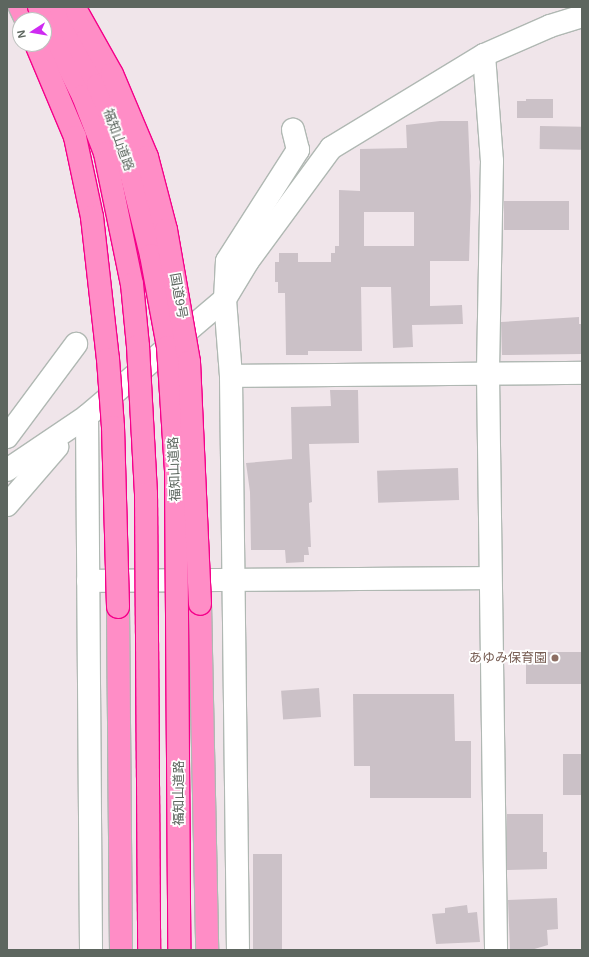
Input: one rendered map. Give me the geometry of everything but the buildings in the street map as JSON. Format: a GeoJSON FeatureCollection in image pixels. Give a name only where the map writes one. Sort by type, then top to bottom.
{"type":"FeatureCollection","features":[{"type":"Feature","properties":{"kind":"highway","name":"福知山道路"},"geometry":{"type":"LineString","coordinates":[[39,7],[83,96],[105,153],[132,284],[138,346],[146,494],[149,950]]}},
{"type":"Feature","properties":{"kind":"highway","name":"福知山道路"},"geometry":{"type":"LineString","coordinates":[[60,7],[98,85],[124,149],[151,254],[168,347],[176,472],[180,950]]}},
{"type":"Feature","properties":{"kind":"highway","name":"国道9号"},"geometry":{"type":"LineString","coordinates":[[75,7],[112,74],[144,150],[166,230],[189,362],[200,604],[206,950]]}},
{"type":"Feature","properties":{"kind":"highway"},"geometry":{"type":"LineString","coordinates":[[39,52],[75,137],[92,217],[111,397],[117,508],[121,950]]}},
{"type":"Feature","properties":{"kind":"street"},"geometry":{"type":"LineString","coordinates":[[7,470],[87,416],[225,299],[248,261],[331,148],[484,55],[550,26],[582,16]]}},
{"type":"Feature","properties":{"kind":"street"},"geometry":{"type":"LineString","coordinates":[[484,55],[492,161],[488,374],[489,578],[496,950]]}},
{"type":"Feature","properties":{"kind":"street"},"geometry":{"type":"LineString","coordinates":[[238,950],[231,376],[225,299],[227,261],[298,150],[293,130]]}},
{"type":"Feature","properties":{"kind":"street"},"geometry":{"type":"LineString","coordinates":[[7,437],[76,344]]}},
{"type":"Feature","properties":{"kind":"street"},"geometry":{"type":"LineString","coordinates":[[231,376],[582,373]]}},
{"type":"Feature","properties":{"kind":"street"},"geometry":{"type":"LineString","coordinates":[[7,505],[87,416]]}},
{"type":"Feature","properties":{"kind":"street"},"geometry":{"type":"LineString","coordinates":[[87,416],[91,950]]}},
{"type":"Feature","properties":{"kind":"street"},"geometry":{"type":"LineString","coordinates":[[88,581],[489,578]]}},
{"type":"Feature","properties":{"kind":"place","name":"あゆみ保育園"},"geometry":{"type":"Point","coordinates":[555,658]}}]}
